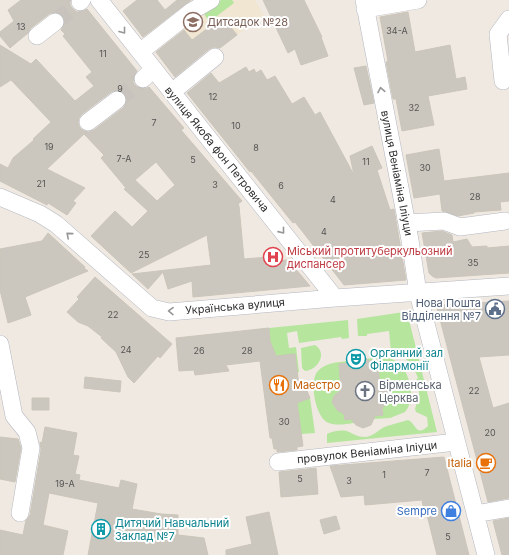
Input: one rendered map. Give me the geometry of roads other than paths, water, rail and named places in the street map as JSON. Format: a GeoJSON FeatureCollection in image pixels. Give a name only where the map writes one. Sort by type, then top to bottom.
{"type":"FeatureCollection","features":[{"type":"Feature","properties":{"kind":"street","name":"вулиця Якоба фон Петровича"},"geometry":{"type":"LineString","coordinates":[[98,0],[140,52],[148,74],[172,92],[336,298]]}},
{"type":"Feature","properties":{"kind":"street"},"geometry":{"type":"LineString","coordinates":[[140,52],[192,11],[211,0]]}},
{"type":"Feature","properties":{"kind":"street"},"geometry":{"type":"LineString","coordinates":[[365,4],[418,0]]}},
{"type":"Feature","properties":{"kind":"street","name":"вулиця Веніаміна Іліуци"},"geometry":{"type":"LineString","coordinates":[[365,4],[407,223],[418,293],[486,555]]}},
{"type":"Feature","properties":{"kind":"street"},"geometry":{"type":"LineString","coordinates":[[503,81],[498,34],[509,19]]}},
{"type":"Feature","properties":{"kind":"street"},"geometry":{"type":"LineString","coordinates":[[37,36],[55,22]]}},
{"type":"Feature","properties":{"kind":"street"},"geometry":{"type":"LineString","coordinates":[[172,92],[216,56]]}},
{"type":"Feature","properties":{"kind":"street"},"geometry":{"type":"LineString","coordinates":[[88,122],[117,100]]}},
{"type":"Feature","properties":{"kind":"street","name":"Українська вулиця"},"geometry":{"type":"LineString","coordinates":[[0,196],[40,214],[56,224],[152,308],[169,312],[336,298],[509,286]]}},
{"type":"Feature","properties":{"kind":"street"},"geometry":{"type":"LineString","coordinates":[[407,223],[444,221],[460,227],[505,221]]}},
{"type":"Feature","properties":{"kind":"street"},"geometry":{"type":"LineString","coordinates":[[0,344],[7,417],[27,432],[31,448],[20,513]]}},
{"type":"Feature","properties":{"kind":"street","name":"провулок Веніаміна Іліуци"},"geometry":{"type":"LineString","coordinates":[[278,462],[456,442]]}},
{"type":"Feature","properties":{"kind":"street"},"geometry":{"type":"LineString","coordinates":[[475,514],[509,508]]}},
{"type":"Feature","properties":{"kind":"tunnel"},"geometry":{"type":"LineString","coordinates":[[55,22],[80,2]]}},
{"type":"Feature","properties":{"kind":"tunnel"},"geometry":{"type":"LineString","coordinates":[[117,100],[143,79]]}},
{"type":"Feature","properties":{"kind":"place","name":"Дитсадок №28"},"geometry":{"type":"Point","coordinates":[193,22]}},
{"type":"Feature","properties":{"kind":"place","name":"Міський протитуберкульозний диспансер"},"geometry":{"type":"Point","coordinates":[273,257]}},
{"type":"Feature","properties":{"kind":"place","name":"Нова Пошта Відділення №7"},"geometry":{"type":"Point","coordinates":[495,309]}},
{"type":"Feature","properties":{"kind":"place","name":"Органний зал Філармонії"},"geometry":{"type":"Point","coordinates":[356,359]}},
{"type":"Feature","properties":{"kind":"place","name":"Маестро"},"geometry":{"type":"Point","coordinates":[279,385]}},
{"type":"Feature","properties":{"kind":"place","name":"Вірменська Церква"},"geometry":{"type":"Point","coordinates":[365,391]}},
{"type":"Feature","properties":{"kind":"place","name":"Italia"},"geometry":{"type":"Point","coordinates":[486,463]}},
{"type":"Feature","properties":{"kind":"place","name":"Sempre"},"geometry":{"type":"Point","coordinates":[451,511]}},
{"type":"Feature","properties":{"kind":"place","name":"Дитячий Навчальний Заклад №7"},"geometry":{"type":"Point","coordinates":[101,529]}}]}
